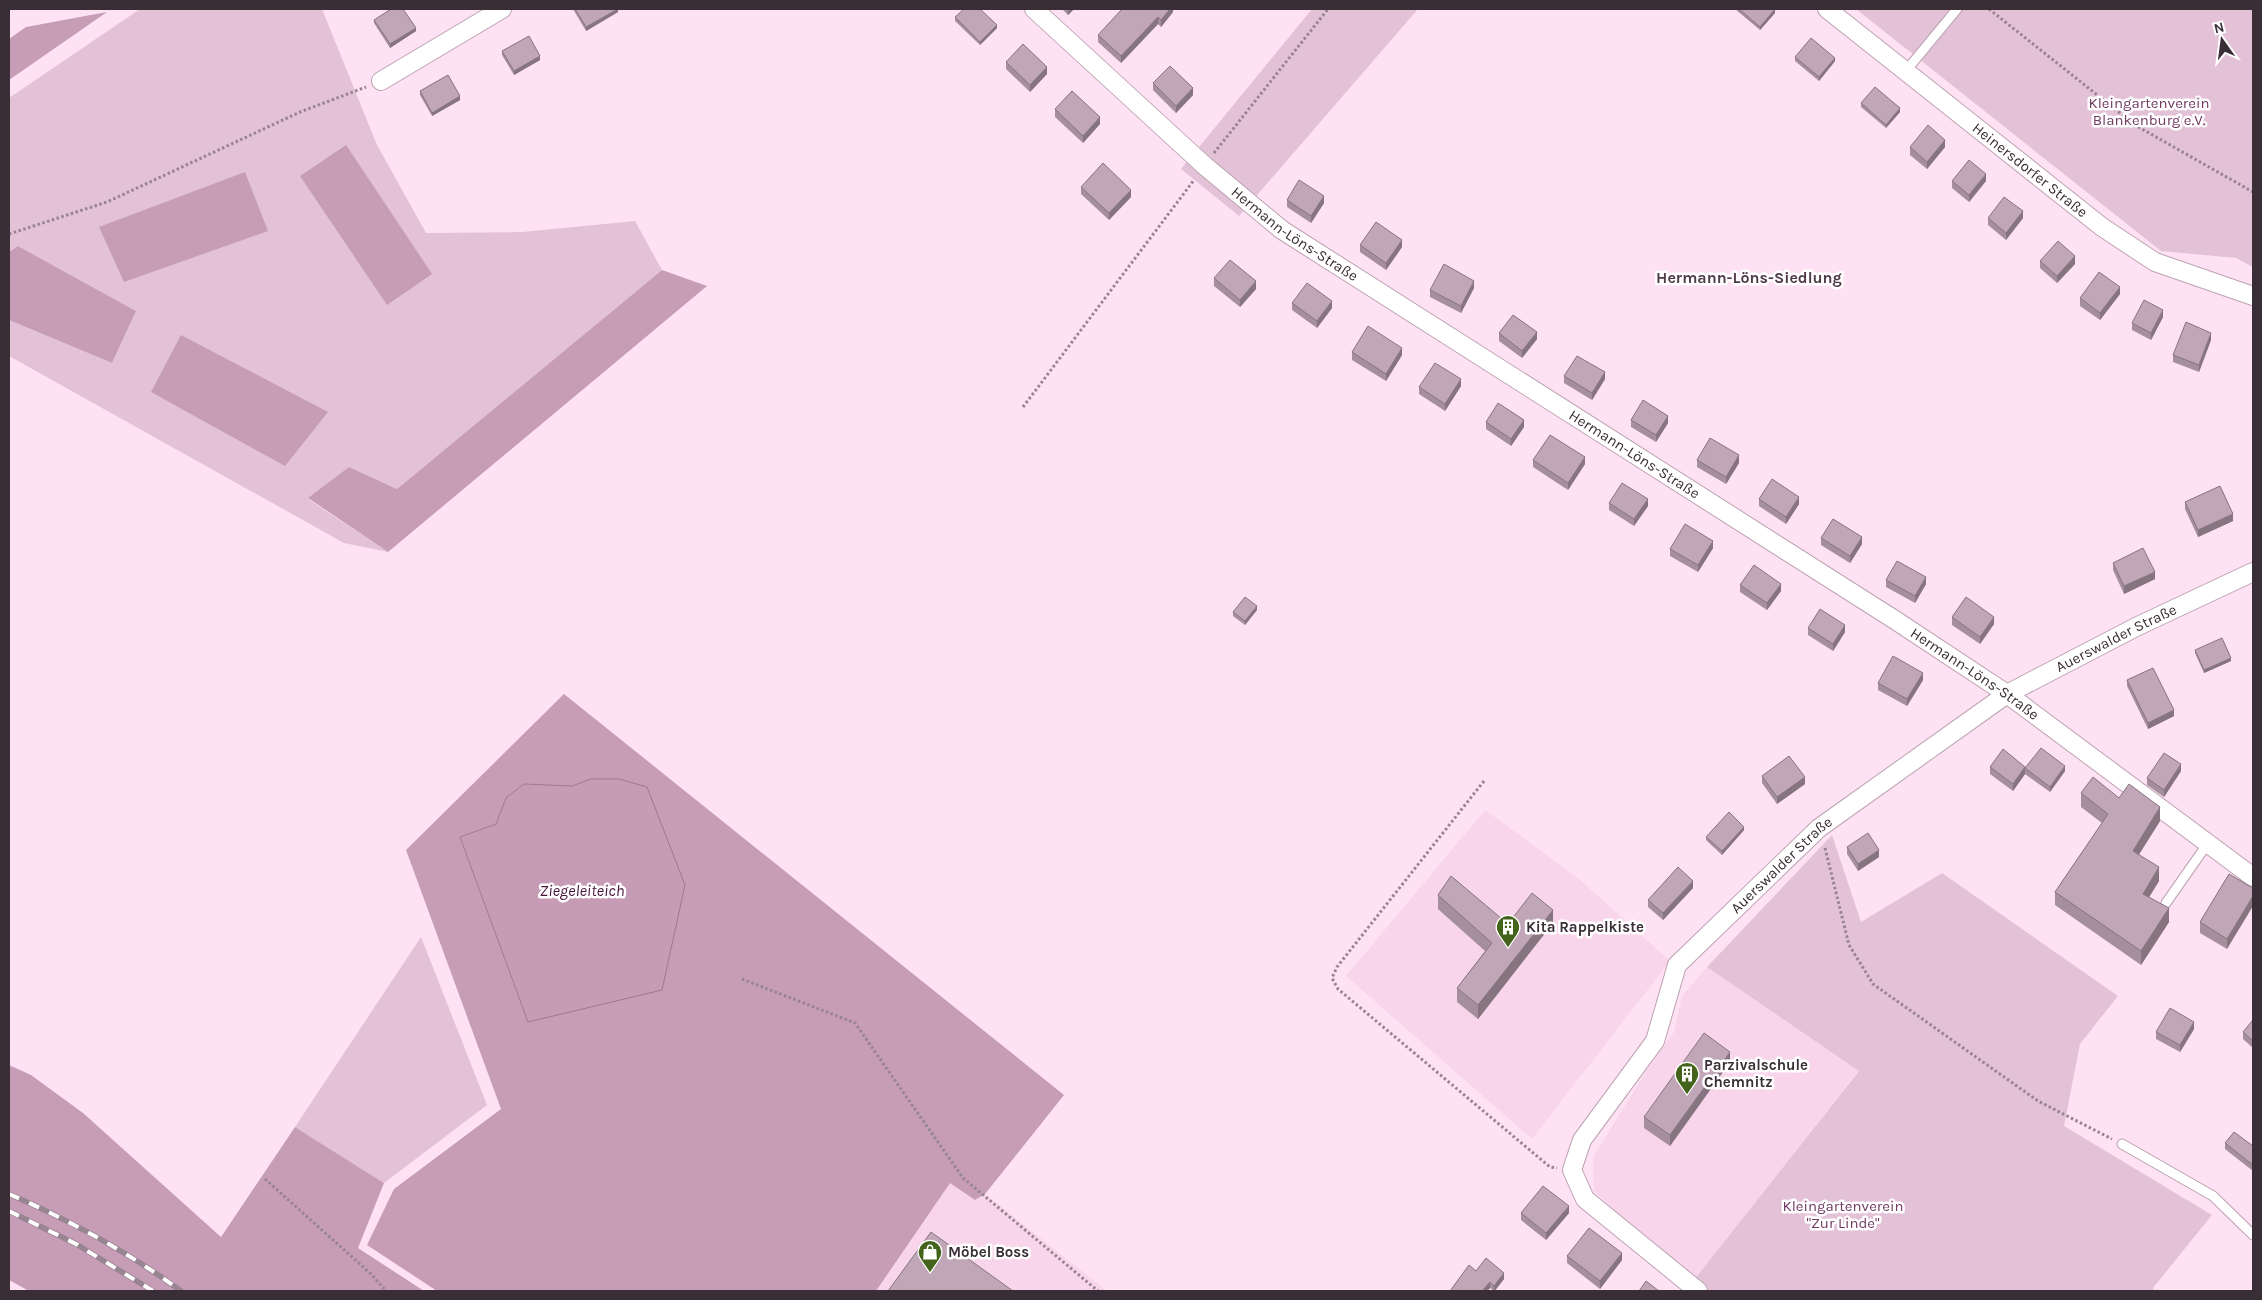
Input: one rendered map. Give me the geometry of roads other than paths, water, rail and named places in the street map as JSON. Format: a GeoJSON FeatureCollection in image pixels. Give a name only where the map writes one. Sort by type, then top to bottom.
{"type":"FeatureCollection","features":[{"type":"Feature","properties":{"kind":"street"},"geometry":{"type":"LineString","coordinates":[[381,81],[502,9]]}},
{"type":"Feature","properties":{"kind":"street","name":"Hermann-Löns-Straße"},"geometry":{"type":"LineString","coordinates":[[1034,9],[1208,161],[1282,230],[1886,614],[2007,694],[2253,877]]}},
{"type":"Feature","properties":{"kind":"street","name":"Heinersdorfer Straße"},"geometry":{"type":"LineString","coordinates":[[1826,9],[2102,227],[2155,262],[2253,296]]}},
{"type":"Feature","properties":{"kind":"street","name":"Auerswalder Straße"},"geometry":{"type":"LineString","coordinates":[[1698,1291],[1585,1199],[1572,1170],[1582,1140],[1655,1041],[1677,965],[1820,828],[2007,694],[2136,627],[2253,572]]}},
{"type":"Feature","properties":{"kind":"lane"},"geometry":{"type":"LineString","coordinates":[[1905,72],[1957,9]]}},
{"type":"Feature","properties":{"kind":"lane"},"geometry":{"type":"LineString","coordinates":[[2166,903],[2208,843]]}},
{"type":"Feature","properties":{"kind":"lane"},"geometry":{"type":"LineString","coordinates":[[2122,1144],[2213,1196],[2253,1235]]}},
{"type":"Feature","properties":{"kind":"water","name":"Ziegeleiteich"},"geometry":{"type":"Polygon","coordinates":[[[591,779],[619,779],[647,787],[685,885],[662,990],[528,1022],[460,837],[496,824],[506,798],[524,784],[572,786],[591,779]]]}},
{"type":"Feature","properties":{"kind":"railway"},"geometry":{"type":"LineString","coordinates":[[9,1194],[98,1238],[140,1263],[181,1291]]}},
{"type":"Feature","properties":{"kind":"railway"},"geometry":{"type":"LineString","coordinates":[[9,1211],[76,1244],[153,1291]]}},
{"type":"Feature","properties":{"kind":"place","name":"Kita Rappelkiste"},"geometry":{"type":"Point","coordinates":[1508,948]}},
{"type":"Feature","properties":{"kind":"place","name":"Parzivalschule Chemnitz"},"geometry":{"type":"Point","coordinates":[1687,1095]}},
{"type":"Feature","properties":{"kind":"place","name":"Möbel Boss"},"geometry":{"type":"Point","coordinates":[930,1273]}},
{"type":"Feature","properties":{"kind":"district","name":"Hermann-Löns-Siedlung"},"geometry":{"type":"Point","coordinates":[1749,277]}},
{"type":"Feature","properties":{"kind":"park label","name":"Kleingartenverein Blankenburg e.V."},"geometry":{"type":"Point","coordinates":[2149,112]}},
{"type":"Feature","properties":{"kind":"park label","name":"Kleingartenverein \"Zur Linde\""},"geometry":{"type":"Point","coordinates":[1843,1214]}}]}
